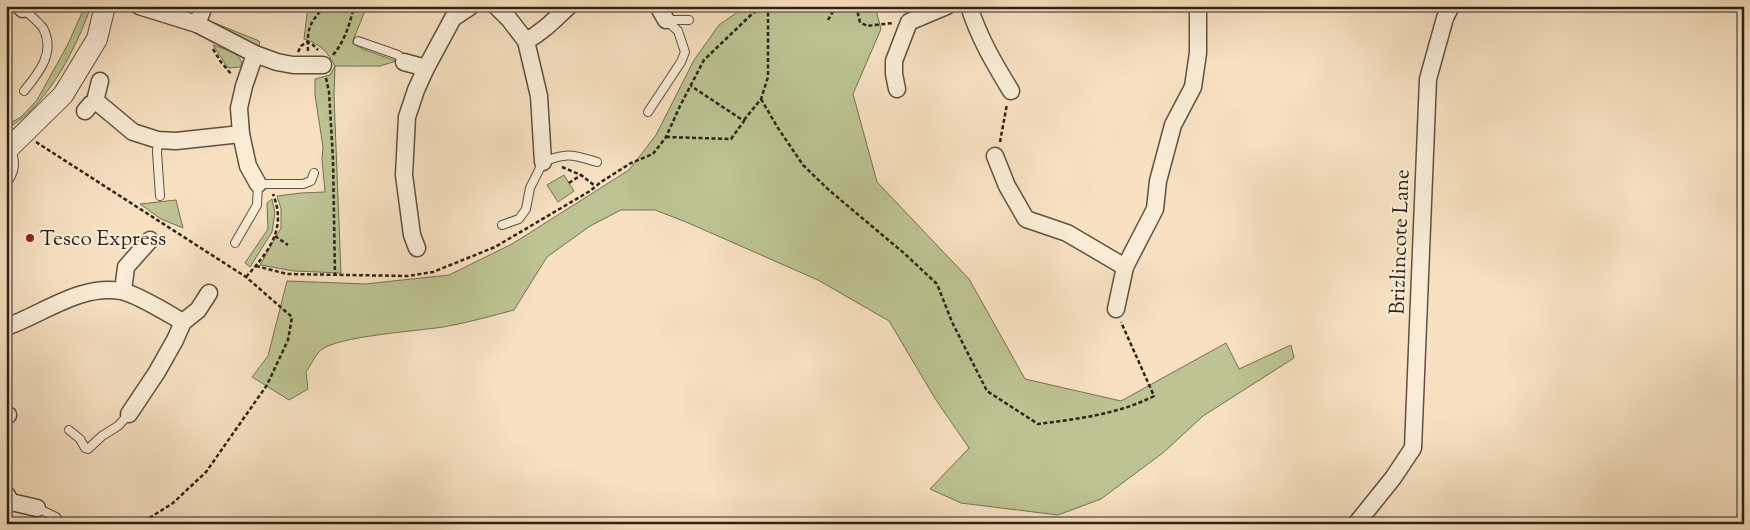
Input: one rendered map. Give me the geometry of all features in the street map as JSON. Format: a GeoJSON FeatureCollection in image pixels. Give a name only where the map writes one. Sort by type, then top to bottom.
{"type":"FeatureCollection","features":[{"type":"Feature","properties":{"kind":"street"},"geometry":{"type":"LineString","coordinates":[[10,146],[63,95],[97,39],[105,6]]}},
{"type":"Feature","properties":{"kind":"street"},"geometry":{"type":"LineString","coordinates":[[139,6],[201,27],[255,54],[277,62],[314,61]]}},
{"type":"Feature","properties":{"kind":"street"},"geometry":{"type":"LineString","coordinates":[[201,27],[204,6]]}},
{"type":"Feature","properties":{"kind":"street"},"geometry":{"type":"LineString","coordinates":[[417,248],[412,235],[404,175],[407,117],[426,68],[454,18],[471,6]]}},
{"type":"Feature","properties":{"kind":"street"},"geometry":{"type":"LineString","coordinates":[[496,6],[526,40],[539,96],[544,162]]}},
{"type":"Feature","properties":{"kind":"street"},"geometry":{"type":"LineString","coordinates":[[526,40],[550,24],[568,6]]}},
{"type":"Feature","properties":{"kind":"street"},"geometry":{"type":"LineString","coordinates":[[897,88],[894,61],[909,22],[947,6]]}},
{"type":"Feature","properties":{"kind":"street"},"geometry":{"type":"LineString","coordinates":[[969,6],[975,26],[988,54],[1011,91]]}},
{"type":"Feature","properties":{"kind":"street"},"geometry":{"type":"LineString","coordinates":[[1116,309],[1125,267],[1155,209],[1158,181],[1173,125],[1193,87],[1198,54],[1198,6]]}},
{"type":"Feature","properties":{"kind":"street","name":"Brizlincote Lane"},"geometry":{"type":"LineString","coordinates":[[1356,524],[1393,478],[1413,448],[1428,78],[1451,6]]}},
{"type":"Feature","properties":{"kind":"street"},"geometry":{"type":"LineString","coordinates":[[255,54],[244,86],[240,108],[240,134],[248,166],[258,184]]}},
{"type":"Feature","properties":{"kind":"street"},"geometry":{"type":"LineString","coordinates":[[404,62],[426,68]]}},
{"type":"Feature","properties":{"kind":"street"},"geometry":{"type":"LineString","coordinates":[[100,81],[91,107],[133,132],[158,140],[176,141],[240,134]]}},
{"type":"Feature","properties":{"kind":"street"},"geometry":{"type":"LineString","coordinates":[[995,156],[1006,186],[1026,219],[1067,233],[1125,267]]}},
{"type":"Feature","properties":{"kind":"street"},"geometry":{"type":"LineString","coordinates":[[123,290],[126,268],[150,240]]}},
{"type":"Feature","properties":{"kind":"street"},"geometry":{"type":"LineString","coordinates":[[6,327],[88,292],[123,290],[182,322]]}},
{"type":"Feature","properties":{"kind":"street"},"geometry":{"type":"LineString","coordinates":[[129,414],[157,372],[175,340],[182,322],[198,310],[209,293]]}},
{"type":"Feature","properties":{"kind":"street"},"geometry":{"type":"LineString","coordinates":[[8,501],[37,508]]}},
{"type":"Feature","properties":{"kind":"lane"},"geometry":{"type":"LineString","coordinates":[[24,91],[43,68],[48,51],[47,39],[42,27],[26,7]]}},
{"type":"Feature","properties":{"kind":"lane"},"geometry":{"type":"LineString","coordinates":[[662,13],[689,20]]}},
{"type":"Feature","properties":{"kind":"lane"},"geometry":{"type":"LineString","coordinates":[[648,112],[681,62],[685,52],[678,31],[662,13]]}},
{"type":"Feature","properties":{"kind":"lane"},"geometry":{"type":"LineString","coordinates":[[358,40],[398,55],[404,62]]}},
{"type":"Feature","properties":{"kind":"lane"},"geometry":{"type":"LineString","coordinates":[[158,140],[160,196]]}},
{"type":"Feature","properties":{"kind":"lane"},"geometry":{"type":"LineString","coordinates":[[6,184],[13,175],[14,156],[10,146]]}},
{"type":"Feature","properties":{"kind":"lane"},"geometry":{"type":"LineString","coordinates":[[502,225],[519,219],[526,209],[530,188],[544,162],[556,156],[570,154],[597,162]]}},
{"type":"Feature","properties":{"kind":"lane"},"geometry":{"type":"LineString","coordinates":[[234,243],[257,206],[258,184],[303,184],[311,181],[314,173]]}},
{"type":"Feature","properties":{"kind":"lane"},"geometry":{"type":"LineString","coordinates":[[69,430],[88,449],[102,436],[111,432],[129,414]]}},
{"type":"Feature","properties":{"kind":"lane"},"geometry":{"type":"LineString","coordinates":[[37,508],[56,518],[60,524]]}},
{"type":"Feature","properties":{"kind":"path"},"geometry":{"type":"LineString","coordinates":[[325,6],[308,28],[307,42],[329,92],[335,275]]}},
{"type":"Feature","properties":{"kind":"path"},"geometry":{"type":"LineString","coordinates":[[314,61],[340,47],[350,24],[354,6]]}},
{"type":"Feature","properties":{"kind":"path"},"geometry":{"type":"LineString","coordinates":[[666,137],[731,139],[761,99],[768,77],[768,6]]}},
{"type":"Feature","properties":{"kind":"path"},"geometry":{"type":"LineString","coordinates":[[828,20],[836,6]]}},
{"type":"Feature","properties":{"kind":"path"},"geometry":{"type":"LineString","coordinates":[[856,6],[860,22],[867,26],[909,22]]}},
{"type":"Feature","properties":{"kind":"path"},"geometry":{"type":"LineString","coordinates":[[201,27],[221,62],[244,86]]}},
{"type":"Feature","properties":{"kind":"path"},"geometry":{"type":"LineString","coordinates":[[307,42],[301,46],[314,61]]}},
{"type":"Feature","properties":{"kind":"path"},"geometry":{"type":"LineString","coordinates":[[307,42],[312,44],[314,61]]}},
{"type":"Feature","properties":{"kind":"path"},"geometry":{"type":"LineString","coordinates":[[690,85],[744,121]]}},
{"type":"Feature","properties":{"kind":"path"},"geometry":{"type":"LineString","coordinates":[[995,156],[1002,133],[1005,109],[1011,91]]}},
{"type":"Feature","properties":{"kind":"path"},"geometry":{"type":"LineString","coordinates":[[761,99],[803,165],[830,191],[905,254],[937,284],[952,322],[987,392],[1038,424],[1135,406],[1154,396],[1116,309]]}},
{"type":"Feature","properties":{"kind":"path"},"geometry":{"type":"LineString","coordinates":[[10,146],[33,140],[246,277],[292,318],[288,340],[267,385],[206,472],[173,502],[140,524]]}},
{"type":"Feature","properties":{"kind":"path"},"geometry":{"type":"LineString","coordinates":[[544,162],[581,175],[595,186]]}},
{"type":"Feature","properties":{"kind":"path"},"geometry":{"type":"LineString","coordinates":[[569,183],[581,175]]}},
{"type":"Feature","properties":{"kind":"path"},"geometry":{"type":"LineString","coordinates":[[246,277],[256,266],[275,236],[279,219],[278,206],[273,194],[258,184]]}},
{"type":"Feature","properties":{"kind":"path"},"geometry":{"type":"LineString","coordinates":[[275,236],[288,245]]}},
{"type":"Feature","properties":{"kind":"green space"},"geometry":{"type":"Polygon","coordinates":[[[85,6],[91,6],[78,39],[61,72],[39,101],[13,125],[12,122],[21,117],[37,100],[68,44],[85,6]]]}},
{"type":"Feature","properties":{"kind":"green space"},"geometry":{"type":"Polygon","coordinates":[[[308,6],[367,6],[352,43],[396,61],[380,66],[335,66],[322,49],[304,39],[308,6]]]}},
{"type":"Feature","properties":{"kind":"green space"},"geometry":{"type":"Polygon","coordinates":[[[746,6],[875,6],[881,29],[853,94],[877,182],[969,279],[1025,379],[1121,401],[1226,343],[1239,369],[1291,345],[1294,358],[1203,416],[1164,452],[1101,499],[1058,515],[961,503],[930,489],[969,448],[936,400],[889,321],[818,280],[686,222],[655,210],[621,210],[590,226],[547,257],[514,310],[443,327],[360,338],[330,345],[319,352],[306,372],[308,389],[289,400],[252,377],[268,356],[287,281],[365,284],[449,275],[512,244],[629,170],[656,135],[694,60],[719,25],[746,6]]]}},
{"type":"Feature","properties":{"kind":"green space"},"geometry":{"type":"Polygon","coordinates":[[[212,22],[257,40],[260,42],[258,48],[208,24],[212,22]]]}},
{"type":"Feature","properties":{"kind":"green space"},"geometry":{"type":"Polygon","coordinates":[[[213,45],[235,54],[241,60],[242,64],[240,67],[228,68],[213,45]]]}},
{"type":"Feature","properties":{"kind":"green space"},"geometry":{"type":"Polygon","coordinates":[[[335,66],[334,96],[341,273],[294,271],[260,265],[281,228],[281,209],[277,196],[325,192],[322,159],[323,147],[315,95],[315,79],[330,75],[335,66]]]}},
{"type":"Feature","properties":{"kind":"green space"},"geometry":{"type":"Polygon","coordinates":[[[564,175],[574,191],[558,202],[547,185],[564,175]]]}},
{"type":"Feature","properties":{"kind":"green space"},"geometry":{"type":"Polygon","coordinates":[[[272,199],[275,212],[272,232],[250,267],[245,263],[268,229],[267,203],[272,199]]]}},
{"type":"Feature","properties":{"kind":"green space"},"geometry":{"type":"Polygon","coordinates":[[[176,200],[183,228],[161,219],[140,204],[176,200]]]}},
{"type":"Feature","properties":{"kind":"place","name":"Tesco Express"},"geometry":{"type":"Point","coordinates":[30,238]}}]}
